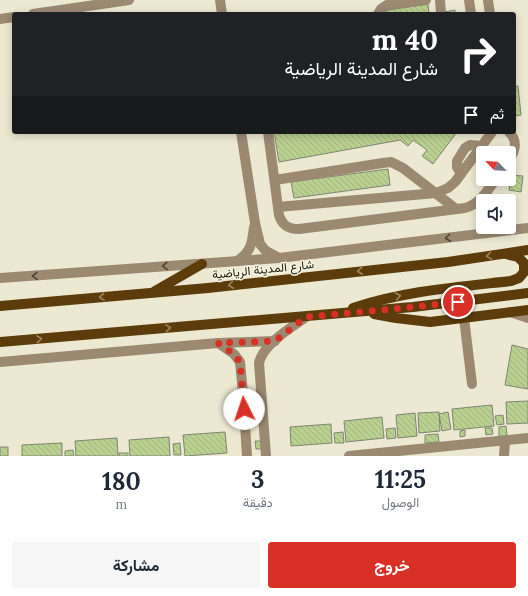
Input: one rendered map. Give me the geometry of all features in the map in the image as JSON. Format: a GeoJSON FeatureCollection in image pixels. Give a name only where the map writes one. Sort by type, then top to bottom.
{"type":"FeatureCollection","features":[{"type":"Feature","properties":{"kind":"main road","name":"شارع المدينة الرياضية"},"geometry":{"type":"LineString","coordinates":[[0,306],[152,293],[440,263],[528,250]]}},
{"type":"Feature","properties":{"kind":"main road"},"geometry":{"type":"LineString","coordinates":[[334,314],[382,299],[519,278],[524,272],[524,263],[518,257],[505,253]]}},
{"type":"Feature","properties":{"kind":"main road"},"geometry":{"type":"LineString","coordinates":[[152,293],[202,264]]}},
{"type":"Feature","properties":{"kind":"main road"},"geometry":{"type":"LineString","coordinates":[[0,342],[436,305],[528,293]]}},
{"type":"Feature","properties":{"kind":"main road"},"geometry":{"type":"LineString","coordinates":[[362,311],[418,321],[439,321],[528,310]]}},
{"type":"Feature","properties":{"kind":"street"},"geometry":{"type":"LineString","coordinates":[[42,12],[78,4],[129,0]]}},
{"type":"Feature","properties":{"kind":"street"},"geometry":{"type":"LineString","coordinates":[[220,0],[222,12]]}},
{"type":"Feature","properties":{"kind":"street"},"geometry":{"type":"LineString","coordinates":[[379,12],[387,5],[426,0]]}},
{"type":"Feature","properties":{"kind":"street"},"geometry":{"type":"LineString","coordinates":[[440,0],[441,12]]}},
{"type":"Feature","properties":{"kind":"street"},"geometry":{"type":"LineString","coordinates":[[469,0],[471,12]]}},
{"type":"Feature","properties":{"kind":"street"},"geometry":{"type":"LineString","coordinates":[[488,0],[490,12]]}},
{"type":"Feature","properties":{"kind":"street"},"geometry":{"type":"LineString","coordinates":[[0,19],[12,17]]}},
{"type":"Feature","properties":{"kind":"street"},"geometry":{"type":"LineString","coordinates":[[241,134],[255,223],[260,244],[264,250],[279,258]]}},
{"type":"Feature","properties":{"kind":"street"},"geometry":{"type":"LineString","coordinates":[[268,134],[279,215],[284,224],[295,229],[465,208],[480,200],[491,186]]}},
{"type":"Feature","properties":{"kind":"street"},"geometry":{"type":"LineString","coordinates":[[278,207],[436,193],[448,188],[461,174],[491,134]]}},
{"type":"Feature","properties":{"kind":"street"},"geometry":{"type":"LineString","coordinates":[[510,134],[514,139],[516,146]]}},
{"type":"Feature","properties":{"kind":"street"},"geometry":{"type":"LineString","coordinates":[[274,180],[383,162],[391,162],[403,168],[456,209]]}},
{"type":"Feature","properties":{"kind":"street"},"geometry":{"type":"LineString","coordinates":[[516,228],[528,221]]}},
{"type":"Feature","properties":{"kind":"street"},"geometry":{"type":"LineString","coordinates":[[235,261],[244,256],[249,250],[255,223]]}},
{"type":"Feature","properties":{"kind":"street","name":"شارع المدينة الرياضية"},"geometry":{"type":"LineString","coordinates":[[516,230],[528,228]]}},
{"type":"Feature","properties":{"kind":"street","name":"شارع المدينة الرياضية"},"geometry":{"type":"LineString","coordinates":[[0,278],[279,258],[486,234]]}},
{"type":"Feature","properties":{"kind":"street"},"geometry":{"type":"LineString","coordinates":[[508,312],[528,318]]}},
{"type":"Feature","properties":{"kind":"street"},"geometry":{"type":"LineString","coordinates":[[266,456],[259,363],[262,353],[306,317]]}},
{"type":"Feature","properties":{"kind":"street"},"geometry":{"type":"LineString","coordinates":[[464,318],[472,384]]}},
{"type":"Feature","properties":{"kind":"street"},"geometry":{"type":"LineString","coordinates":[[0,362],[218,343],[275,341]]}},
{"type":"Feature","properties":{"kind":"street"},"geometry":{"type":"LineString","coordinates":[[218,343],[234,354],[240,362],[247,456]]}},
{"type":"Feature","properties":{"kind":"street"},"geometry":{"type":"LineString","coordinates":[[349,456],[405,453],[528,438]]}},
{"type":"Feature","properties":{"kind":"street"},"geometry":{"type":"LineString","coordinates":[[504,456],[505,441]]}},
{"type":"Feature","properties":{"kind":"building"},"geometry":{"type":"Polygon","coordinates":[[[428,4],[429,12],[382,12],[428,4]]]}},
{"type":"Feature","properties":{"kind":"building"},"geometry":{"type":"Polygon","coordinates":[[[516,86],[518,86],[521,115],[516,116],[516,86]]]}},
{"type":"Feature","properties":{"kind":"building"},"geometry":{"type":"Polygon","coordinates":[[[274,134],[456,134],[433,164],[422,156],[427,150],[413,140],[408,146],[400,140],[279,162],[274,134]]]}},
{"type":"Feature","properties":{"kind":"building"},"geometry":{"type":"Polygon","coordinates":[[[388,169],[390,185],[294,198],[291,182],[388,169]]]}},
{"type":"Feature","properties":{"kind":"building"},"geometry":{"type":"Polygon","coordinates":[[[516,175],[523,176],[521,192],[509,190],[510,186],[516,186],[516,175]]]}},
{"type":"Feature","properties":{"kind":"building"},"geometry":{"type":"Polygon","coordinates":[[[512,345],[528,349],[528,389],[505,385],[512,345]]]}},
{"type":"Feature","properties":{"kind":"building"},"geometry":{"type":"Polygon","coordinates":[[[528,401],[528,423],[507,424],[506,402],[528,401]]]}},
{"type":"Feature","properties":{"kind":"building"},"geometry":{"type":"Polygon","coordinates":[[[492,405],[494,426],[454,430],[452,409],[492,405]]]}},
{"type":"Feature","properties":{"kind":"building"},"geometry":{"type":"Polygon","coordinates":[[[439,412],[440,431],[419,433],[418,413],[439,412]]]}},
{"type":"Feature","properties":{"kind":"building"},"geometry":{"type":"Polygon","coordinates":[[[448,412],[451,429],[442,431],[439,414],[448,412]]]}},
{"type":"Feature","properties":{"kind":"building"},"geometry":{"type":"Polygon","coordinates":[[[415,413],[417,436],[398,438],[396,415],[415,413]]]}},
{"type":"Feature","properties":{"kind":"building"},"geometry":{"type":"Polygon","coordinates":[[[503,415],[504,424],[497,425],[495,416],[503,415]]]}},
{"type":"Feature","properties":{"kind":"building"},"geometry":{"type":"Polygon","coordinates":[[[382,417],[384,438],[346,442],[344,421],[382,417]]]}},
{"type":"Feature","properties":{"kind":"building"},"geometry":{"type":"Polygon","coordinates":[[[331,424],[332,443],[291,446],[290,427],[331,424]]]}},
{"type":"Feature","properties":{"kind":"building"},"geometry":{"type":"Polygon","coordinates":[[[506,426],[507,436],[499,437],[499,427],[506,426]]]}},
{"type":"Feature","properties":{"kind":"building"},"geometry":{"type":"Polygon","coordinates":[[[395,428],[396,438],[387,439],[386,429],[395,428]]]}},
{"type":"Feature","properties":{"kind":"building"},"geometry":{"type":"Polygon","coordinates":[[[485,428],[492,428],[493,434],[486,435],[485,428]]]}},
{"type":"Feature","properties":{"kind":"building"},"geometry":{"type":"Polygon","coordinates":[[[465,430],[465,436],[460,437],[460,431],[465,430]]]}},
{"type":"Feature","properties":{"kind":"building"},"geometry":{"type":"Polygon","coordinates":[[[225,432],[227,453],[185,456],[183,435],[225,432]]]}},
{"type":"Feature","properties":{"kind":"building"},"geometry":{"type":"Polygon","coordinates":[[[343,432],[344,443],[335,443],[334,433],[343,432]]]}},
{"type":"Feature","properties":{"kind":"building"},"geometry":{"type":"Polygon","coordinates":[[[438,434],[439,442],[425,443],[425,435],[438,434]]]}},
{"type":"Feature","properties":{"kind":"building"},"geometry":{"type":"Polygon","coordinates":[[[169,437],[170,456],[130,456],[129,440],[169,437]]]}},
{"type":"Feature","properties":{"kind":"building"},"geometry":{"type":"Polygon","coordinates":[[[117,438],[118,456],[76,456],[75,441],[117,438]]]}},
{"type":"Feature","properties":{"kind":"building"},"geometry":{"type":"Polygon","coordinates":[[[255,441],[262,441],[262,449],[256,449],[255,441]]]}},
{"type":"Feature","properties":{"kind":"building"},"geometry":{"type":"Polygon","coordinates":[[[62,443],[62,456],[22,456],[22,445],[62,443]]]}},
{"type":"Feature","properties":{"kind":"building"},"geometry":{"type":"Polygon","coordinates":[[[180,443],[181,455],[174,455],[173,444],[180,443]]]}},
{"type":"Feature","properties":{"kind":"building"},"geometry":{"type":"Polygon","coordinates":[[[0,447],[8,447],[8,456],[0,456],[0,447]]]}},
{"type":"Feature","properties":{"kind":"building"},"geometry":{"type":"Polygon","coordinates":[[[73,450],[74,456],[65,456],[65,451],[73,450]]]}},
{"type":"Feature","properties":{"kind":"building"},"geometry":{"type":"Polygon","coordinates":[[[119,453],[128,453],[128,456],[119,456],[119,453]]]}},
{"type":"Feature","properties":{"kind":"route"},"geometry":{"type":"LineString","coordinates":[[244,409],[240,362],[234,354],[218,343],[275,341],[306,317],[458,302]]}}]}
